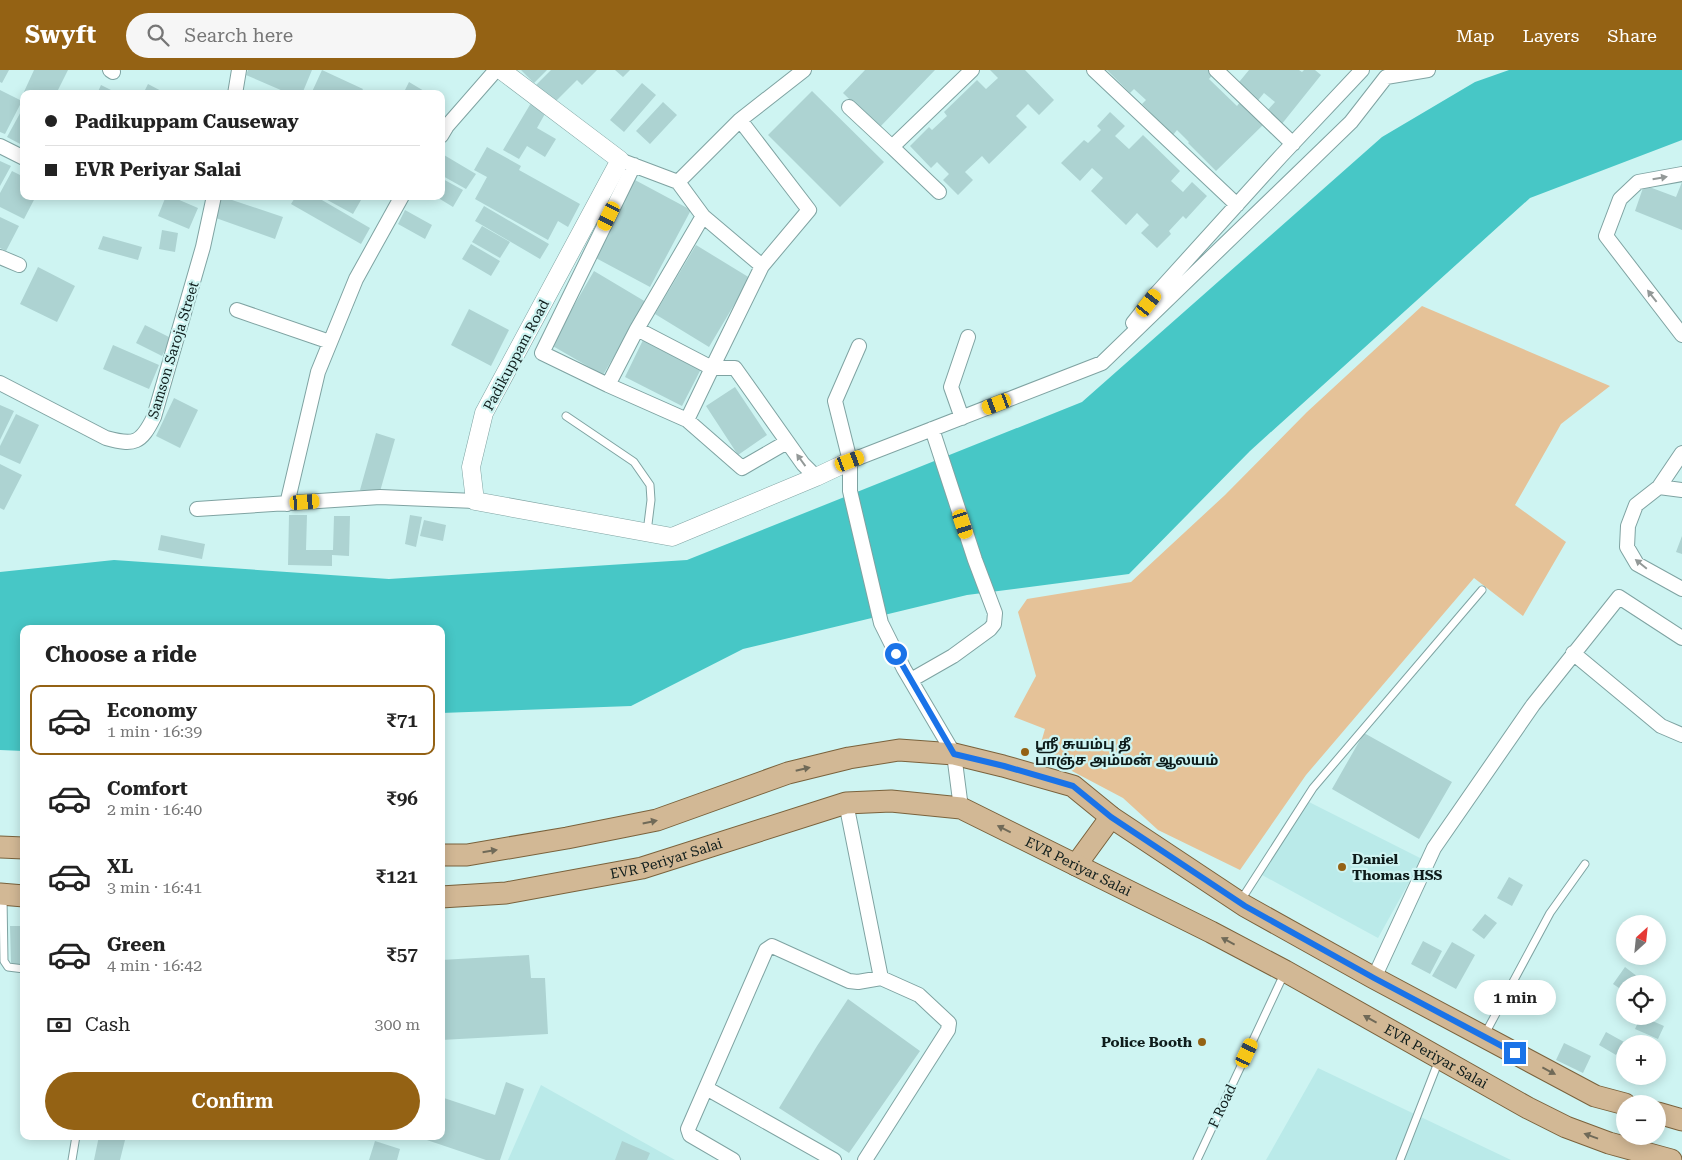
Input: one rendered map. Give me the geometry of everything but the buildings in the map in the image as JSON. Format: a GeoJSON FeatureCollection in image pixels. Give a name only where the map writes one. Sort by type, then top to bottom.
{"type":"FeatureCollection","features":[{"type":"Feature","properties":{"kind":"main road"},"geometry":{"type":"LineString","coordinates":[[445,855],[476,853],[567,838],[657,820],[788,773],[849,758],[899,750],[954,754],[1073,786],[1111,817],[1240,902],[1374,978],[1596,1096],[1616,1102]]}},
{"type":"Feature","properties":{"kind":"main road","name":"EVR Periyar Salai"},"geometry":{"type":"LineString","coordinates":[[445,897],[506,893],[642,868],[846,803],[891,801],[962,808],[1285,971],[1528,1108],[1566,1127],[1609,1143],[1671,1160]]}},
{"type":"Feature","properties":{"kind":"main road"},"geometry":{"type":"LineString","coordinates":[[1076,865],[1111,817]]}},
{"type":"Feature","properties":{"kind":"main road"},"geometry":{"type":"LineString","coordinates":[[0,847],[20,848]]}},
{"type":"Feature","properties":{"kind":"main road"},"geometry":{"type":"LineString","coordinates":[[1666,1115],[1682,1120]]}},
{"type":"Feature","properties":{"kind":"street"},"geometry":{"type":"LineString","coordinates":[[235,90],[239,70]]}},
{"type":"Feature","properties":{"kind":"street"},"geometry":{"type":"LineString","coordinates":[[445,129],[496,70]]}},
{"type":"Feature","properties":{"kind":"street"},"geometry":{"type":"LineString","coordinates":[[500,70],[627,162],[678,182],[703,216],[762,266]]}},
{"type":"Feature","properties":{"kind":"street"},"geometry":{"type":"LineString","coordinates":[[678,182],[740,120],[804,70]]}},
{"type":"Feature","properties":{"kind":"street"},"geometry":{"type":"LineString","coordinates":[[892,147],[972,70]]}},
{"type":"Feature","properties":{"kind":"street"},"geometry":{"type":"LineString","coordinates":[[1094,70],[1237,205]]}},
{"type":"Feature","properties":{"kind":"street"},"geometry":{"type":"LineString","coordinates":[[1216,70],[1293,144]]}},
{"type":"Feature","properties":{"kind":"street"},"geometry":{"type":"LineString","coordinates":[[1102,363],[1156,294],[1362,70]]}},
{"type":"Feature","properties":{"kind":"street"},"geometry":{"type":"LineString","coordinates":[[197,509],[380,497],[475,501],[672,537],[816,478],[850,461],[1102,363],[1351,122],[1386,77],[1428,70]]}},
{"type":"Feature","properties":{"kind":"street"},"geometry":{"type":"LineString","coordinates":[[849,107],[939,192]]}},
{"type":"Feature","properties":{"kind":"street"},"geometry":{"type":"LineString","coordinates":[[687,420],[762,266],[809,210],[740,120]]}},
{"type":"Feature","properties":{"kind":"street"},"geometry":{"type":"LineString","coordinates":[[0,146],[20,156]]}},
{"type":"Feature","properties":{"kind":"street"},"geometry":{"type":"LineString","coordinates":[[627,162],[542,353],[687,420],[742,468],[788,442]]}},
{"type":"Feature","properties":{"kind":"street","name":"Padikuppam Road"},"geometry":{"type":"LineString","coordinates":[[475,501],[471,467],[484,413],[627,162]]}},
{"type":"Feature","properties":{"kind":"street"},"geometry":{"type":"LineString","coordinates":[[1682,174],[1638,182],[1620,199],[1606,236],[1682,335]]}},
{"type":"Feature","properties":{"kind":"street","name":"Samson Saroja Street"},"geometry":{"type":"LineString","coordinates":[[0,383],[106,438],[123,443],[141,438],[147,432],[154,417],[203,247],[213,200]]}},
{"type":"Feature","properties":{"kind":"street"},"geometry":{"type":"LineString","coordinates":[[287,504],[318,372],[356,279],[400,200]]}},
{"type":"Feature","properties":{"kind":"street"},"geometry":{"type":"LineString","coordinates":[[608,385],[637,329],[703,216]]}},
{"type":"Feature","properties":{"kind":"street"},"geometry":{"type":"LineString","coordinates":[[0,257],[19,265]]}},
{"type":"Feature","properties":{"kind":"street"},"geometry":{"type":"LineString","coordinates":[[238,310],[330,342]]}},
{"type":"Feature","properties":{"kind":"street"},"geometry":{"type":"LineString","coordinates":[[637,329],[712,368],[736,368],[808,471],[816,478]]}},
{"type":"Feature","properties":{"kind":"street"},"geometry":{"type":"LineString","coordinates":[[962,418],[951,387],[968,337]]}},
{"type":"Feature","properties":{"kind":"street"},"geometry":{"type":"LineString","coordinates":[[858,346],[835,401],[850,461],[850,491],[881,623],[910,680],[954,754],[962,808]]}},
{"type":"Feature","properties":{"kind":"street"},"geometry":{"type":"LineString","coordinates":[[910,680],[960,652],[990,629],[994,624],[995,613],[975,560],[932,430]]}},
{"type":"Feature","properties":{"kind":"street"},"geometry":{"type":"LineString","coordinates":[[1682,453],[1659,487],[1636,505],[1628,526],[1626,547],[1637,564],[1682,589]]}},
{"type":"Feature","properties":{"kind":"street"},"geometry":{"type":"LineString","coordinates":[[1659,487],[1682,490]]}},
{"type":"Feature","properties":{"kind":"street"},"geometry":{"type":"LineString","coordinates":[[1374,978],[1434,848],[1533,706],[1619,597],[1682,638]]}},
{"type":"Feature","properties":{"kind":"street"},"geometry":{"type":"LineString","coordinates":[[1574,653],[1661,726],[1682,735]]}},
{"type":"Feature","properties":{"kind":"street"},"geometry":{"type":"LineString","coordinates":[[846,803],[881,978]]}},
{"type":"Feature","properties":{"kind":"street"},"geometry":{"type":"LineString","coordinates":[[733,1160],[688,1133],[688,1130],[766,950],[775,947],[849,981],[858,982],[881,978],[919,995],[946,1019],[950,1026],[865,1160]]}},
{"type":"Feature","properties":{"kind":"street"},"geometry":{"type":"LineString","coordinates":[[706,1088],[834,1160]]}},
{"type":"Feature","properties":{"kind":"lane"},"geometry":{"type":"LineString","coordinates":[[566,416],[634,462],[645,477],[650,485],[646,532]]}},
{"type":"Feature","properties":{"kind":"lane"},"geometry":{"type":"LineString","coordinates":[[1240,902],[1313,788],[1482,590]]}},
{"type":"Feature","properties":{"kind":"lane"},"geometry":{"type":"LineString","coordinates":[[1483,1036],[1550,913],[1584,864]]}},
{"type":"Feature","properties":{"kind":"lane"},"geometry":{"type":"LineString","coordinates":[[9,895],[4,961],[8,966],[20,968]]}},
{"type":"Feature","properties":{"kind":"lane","name":"F Road"},"geometry":{"type":"LineString","coordinates":[[1197,1160],[1285,971]]}},
{"type":"Feature","properties":{"kind":"lane"},"geometry":{"type":"LineString","coordinates":[[1400,1160],[1440,1058]]}},
{"type":"Feature","properties":{"kind":"lane"},"geometry":{"type":"LineString","coordinates":[[72,1160],[75,1140]]}},
{"type":"Feature","properties":{"kind":"shaded area"},"geometry":{"type":"Polygon","coordinates":[[[1422,306],[1610,386],[1561,424],[1515,505],[1566,542],[1523,616],[1474,578],[1306,775],[1240,870],[1158,830],[1123,798],[1038,753],[1045,729],[1014,717],[1036,676],[1018,612],[1027,599],[1131,582],[1225,495],[1307,412],[1422,306]]]}},
{"type":"Feature","properties":{"kind":"shaded area","name":"Daniel Thomas HSS"},"geometry":{"type":"Polygon","coordinates":[[[1309,802],[1422,859],[1378,938],[1262,875],[1309,802]]]}},
{"type":"Feature","properties":{"kind":"shaded area"},"geometry":{"type":"Polygon","coordinates":[[[1318,1068],[1511,1160],[1266,1160],[1318,1068]]]}},
{"type":"Feature","properties":{"kind":"shaded area"},"geometry":{"type":"Polygon","coordinates":[[[541,1085],[675,1160],[508,1160],[541,1085]]]}},
{"type":"Feature","properties":{"kind":"water"},"geometry":{"type":"Polygon","coordinates":[[[1509,70],[1682,70],[1682,140],[1530,198],[1250,451],[1129,574],[967,595],[743,649],[631,706],[445,713],[445,625],[20,625],[20,751],[0,750],[0,572],[114,560],[389,579],[687,560],[1082,402],[1382,137],[1475,82],[1509,70]]]}},
{"type":"Feature","properties":{"kind":"place","name":"ஶ்ரீ சுயம்பு தீ பாஞ்ச அம்மன் ஆலயம்"},"geometry":{"type":"Point","coordinates":[1025,752]}},
{"type":"Feature","properties":{"kind":"place","name":"Daniel Thomas HSS"},"geometry":{"type":"Point","coordinates":[1342,867]}},
{"type":"Feature","properties":{"kind":"place","name":"Police Booth"},"geometry":{"type":"Point","coordinates":[1202,1042]}},
{"type":"Feature","properties":{"kind":"route"},"geometry":{"type":"LineString","coordinates":[[896,654],[954,754],[1073,786],[1111,817],[1245,906],[1374,978],[1515,1053]]}}]}
